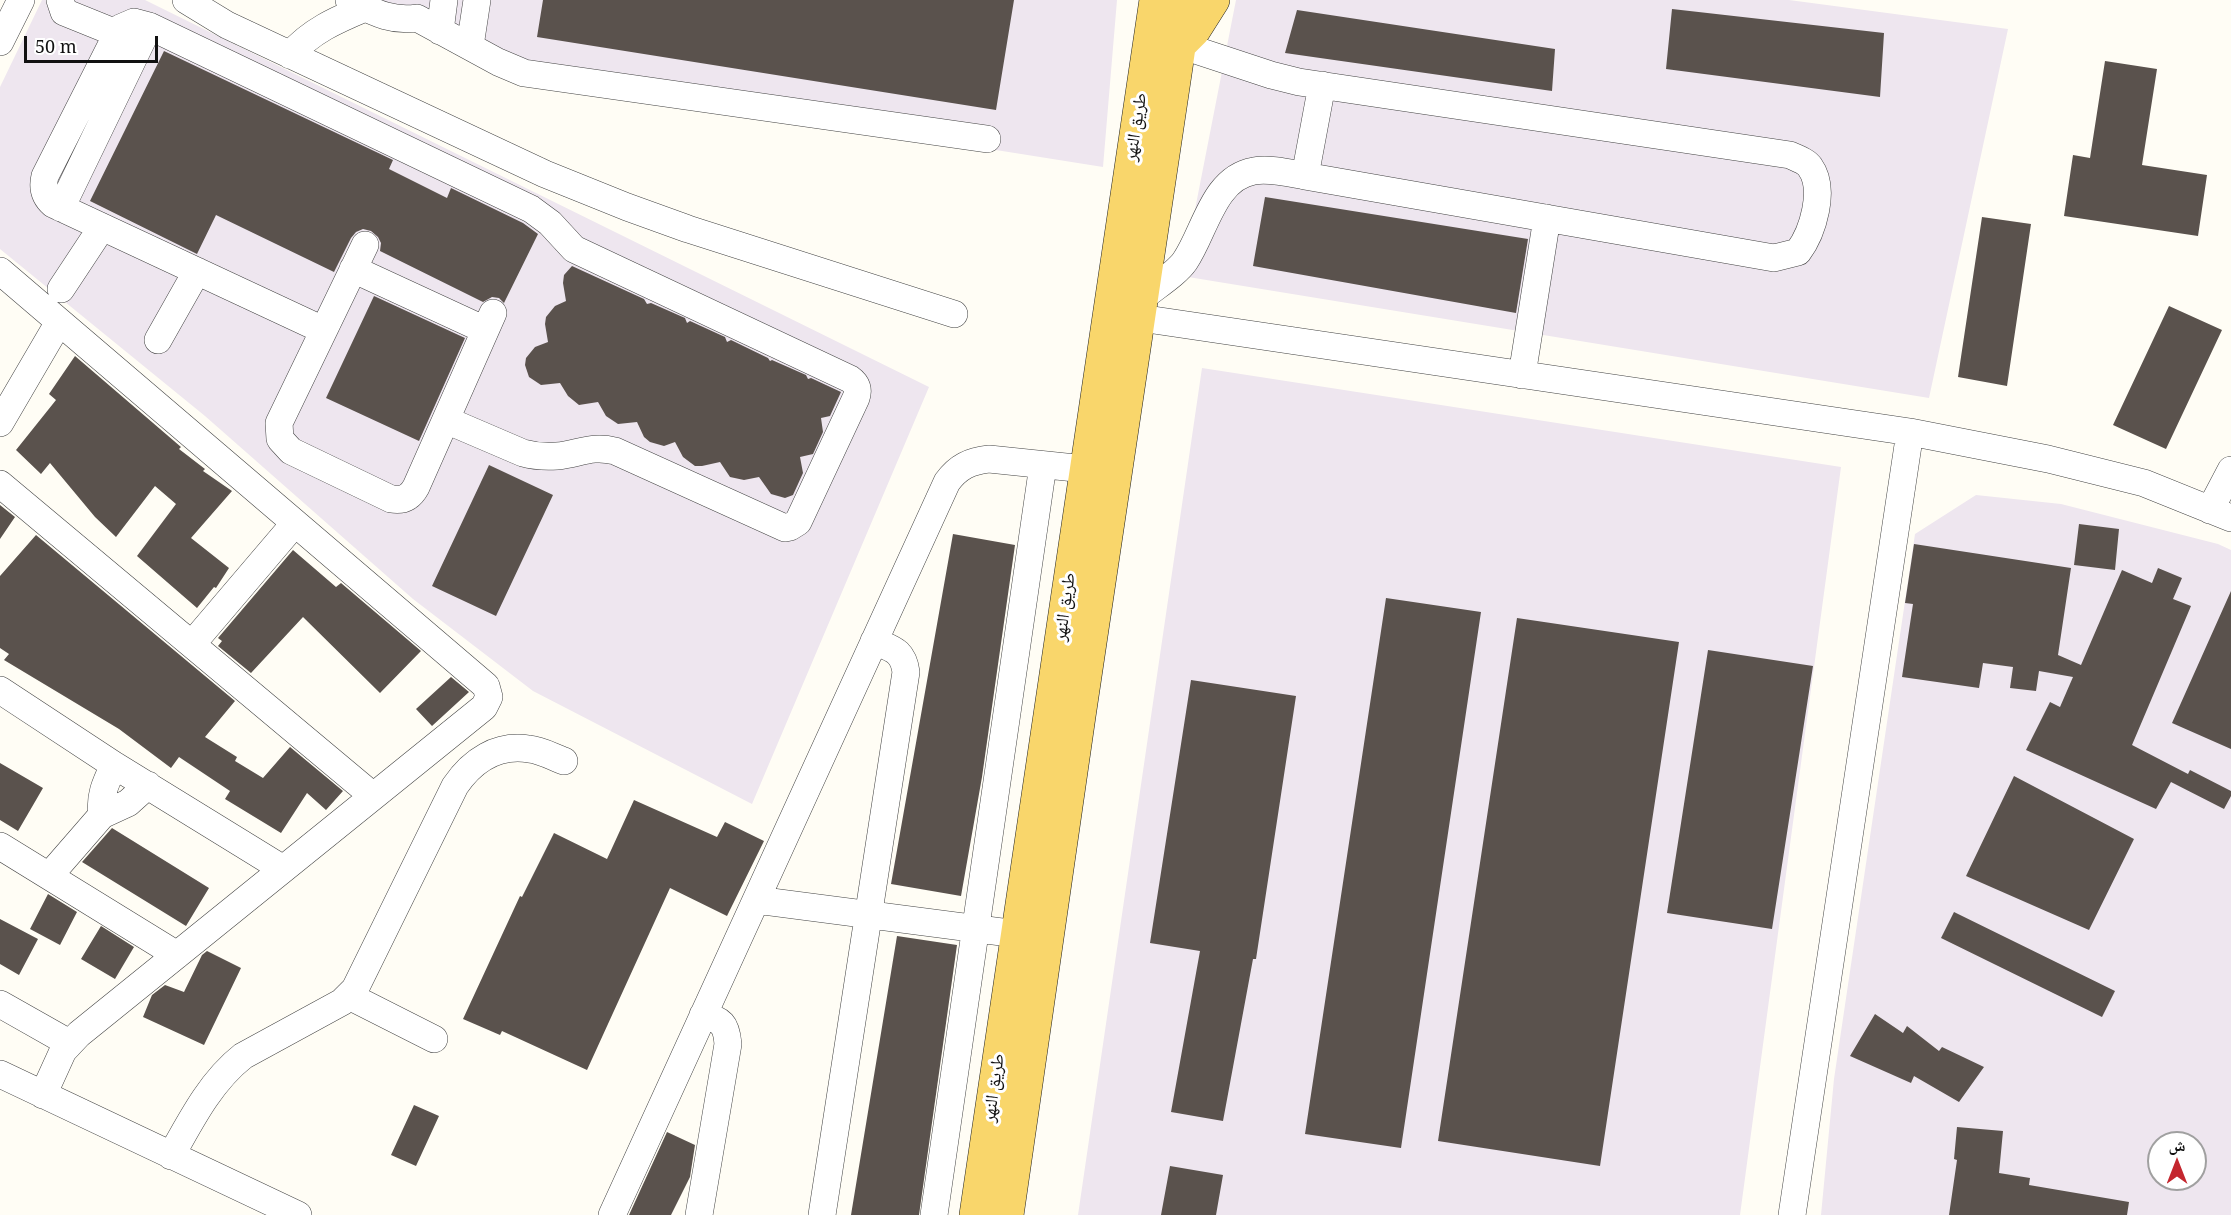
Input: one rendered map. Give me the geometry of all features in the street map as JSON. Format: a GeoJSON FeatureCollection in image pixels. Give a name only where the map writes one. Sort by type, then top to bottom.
{"type":"FeatureCollection","features":[{"type":"Feature","properties":{"kind":"main road","name":"طريق النهر"},"geometry":{"type":"LineString","coordinates":[[976,1215],[1156,0]]}},
{"type":"Feature","properties":{"kind":"main road","name":"طريق النهر"},"geometry":{"type":"LineString","coordinates":[[1007,1215],[1078,716],[1142,307],[1186,0]]}},
{"type":"Feature","properties":{"kind":"main road"},"geometry":{"type":"LineString","coordinates":[[1180,45],[1194,30],[1213,0]]}},
{"type":"Feature","properties":{"kind":"street"},"geometry":{"type":"LineString","coordinates":[[0,42],[21,0]]}},
{"type":"Feature","properties":{"kind":"street"},"geometry":{"type":"LineString","coordinates":[[60,0],[64,12],[116,33]]}},
{"type":"Feature","properties":{"kind":"street"},"geometry":{"type":"LineString","coordinates":[[186,0],[227,26],[545,174],[688,229],[954,314]]}},
{"type":"Feature","properties":{"kind":"street"},"geometry":{"type":"LineString","coordinates":[[440,31],[444,0]]}},
{"type":"Feature","properties":{"kind":"street"},"geometry":{"type":"LineString","coordinates":[[470,46],[477,0]]}},
{"type":"Feature","properties":{"kind":"street"},"geometry":{"type":"LineString","coordinates":[[290,55],[317,30],[357,4],[395,19],[411,9],[440,31],[524,73],[987,139]]}},
{"type":"Feature","properties":{"kind":"street"},"geometry":{"type":"LineString","coordinates":[[323,330],[61,208],[47,199],[44,192],[45,176],[120,28],[134,22],[149,26],[531,209],[550,223],[574,249],[850,379],[858,390],[798,522],[790,528],[785,528],[615,452],[592,448],[559,456],[534,456],[446,420]]}},
{"type":"Feature","properties":{"kind":"street"},"geometry":{"type":"LineString","coordinates":[[61,208],[149,26]]}},
{"type":"Feature","properties":{"kind":"street"},"geometry":{"type":"LineString","coordinates":[[1142,307],[1185,262],[1213,206],[1226,187],[1239,175],[1255,170],[1305,176],[1774,258],[1798,252],[1808,239],[1814,220],[1817,179],[1809,164],[1790,154],[1322,85],[1271,75],[1180,45]]}},
{"type":"Feature","properties":{"kind":"street"},"geometry":{"type":"LineString","coordinates":[[1305,176],[1322,85]]}},
{"type":"Feature","properties":{"kind":"street"},"geometry":{"type":"LineString","coordinates":[[1522,375],[1547,218]]}},
{"type":"Feature","properties":{"kind":"street"},"geometry":{"type":"LineString","coordinates":[[61,289],[102,227]]}},
{"type":"Feature","properties":{"kind":"street"},"geometry":{"type":"LineString","coordinates":[[359,257],[489,321],[446,420],[413,493],[403,500],[391,499],[291,452],[280,439],[279,423],[359,257]]}},
{"type":"Feature","properties":{"kind":"street"},"geometry":{"type":"LineString","coordinates":[[158,340],[197,271]]}},
{"type":"Feature","properties":{"kind":"street"},"geometry":{"type":"LineString","coordinates":[[0,272],[486,686],[489,691],[488,702],[484,707],[69,1043],[43,1095]]}},
{"type":"Feature","properties":{"kind":"street"},"geometry":{"type":"LineString","coordinates":[[1142,307],[1522,375],[1910,432],[2048,459],[2144,483],[2221,514],[2231,470]]}},
{"type":"Feature","properties":{"kind":"street"},"geometry":{"type":"LineString","coordinates":[[0,423],[59,322]]}},
{"type":"Feature","properties":{"kind":"street"},"geometry":{"type":"LineString","coordinates":[[1792,1215],[1910,432]]}},
{"type":"Feature","properties":{"kind":"street"},"geometry":{"type":"LineString","coordinates":[[612,1215],[947,482],[954,472],[965,464],[977,460],[989,459],[1085,469]]}},
{"type":"Feature","properties":{"kind":"street"},"geometry":{"type":"LineString","coordinates":[[933,1215],[1043,465]]}},
{"type":"Feature","properties":{"kind":"street"},"geometry":{"type":"LineString","coordinates":[[0,484],[373,796]]}},
{"type":"Feature","properties":{"kind":"street"},"geometry":{"type":"LineString","coordinates":[[192,644],[295,523]]}},
{"type":"Feature","properties":{"kind":"street"},"geometry":{"type":"LineString","coordinates":[[822,1215],[906,672],[905,661],[898,652],[874,642]]}},
{"type":"Feature","properties":{"kind":"street"},"geometry":{"type":"LineString","coordinates":[[0,690],[114,765],[283,869]]}},
{"type":"Feature","properties":{"kind":"street"},"geometry":{"type":"LineString","coordinates":[[171,1156],[197,1111],[231,1066],[243,1056],[349,996],[360,981],[455,786],[462,776],[482,758],[506,749],[531,749],[564,761]]}},
{"type":"Feature","properties":{"kind":"street"},"geometry":{"type":"LineString","coordinates":[[102,815],[100,806],[103,789],[114,765]]}},
{"type":"Feature","properties":{"kind":"street"},"geometry":{"type":"LineString","coordinates":[[49,876],[102,815],[128,803],[148,785]]}},
{"type":"Feature","properties":{"kind":"street"},"geometry":{"type":"LineString","coordinates":[[0,846],[177,955]]}},
{"type":"Feature","properties":{"kind":"street"},"geometry":{"type":"LineString","coordinates":[[756,900],[1017,934]]}},
{"type":"Feature","properties":{"kind":"street"},"geometry":{"type":"LineString","coordinates":[[349,996],[434,1039]]}},
{"type":"Feature","properties":{"kind":"street"},"geometry":{"type":"LineString","coordinates":[[0,1004],[69,1043]]}},
{"type":"Feature","properties":{"kind":"street"},"geometry":{"type":"LineString","coordinates":[[699,1215],[728,1044],[727,1031],[721,1021],[703,1015]]}},
{"type":"Feature","properties":{"kind":"street"},"geometry":{"type":"LineString","coordinates":[[0,1074],[298,1215]]}},
{"type":"Feature","properties":{"kind":"shaded area"},"geometry":{"type":"Polygon","coordinates":[[[42,0],[145,0],[929,387],[752,804],[533,691],[413,599],[205,416],[0,249],[0,87],[42,0]]]}},
{"type":"Feature","properties":{"kind":"shaded area"},"geometry":{"type":"Polygon","coordinates":[[[344,0],[1117,0],[1103,167],[530,76],[344,0]]]}},
{"type":"Feature","properties":{"kind":"shaded area"},"geometry":{"type":"Polygon","coordinates":[[[1236,0],[1789,0],[2008,29],[1929,398],[1182,276],[1236,0]]]}},
{"type":"Feature","properties":{"kind":"shaded area"},"geometry":{"type":"Polygon","coordinates":[[[1202,368],[1841,467],[1740,1215],[1078,1215],[1202,368]]]}},
{"type":"Feature","properties":{"kind":"shaded area"},"geometry":{"type":"Polygon","coordinates":[[[1976,495],[2061,504],[2218,544],[2231,550],[2231,1215],[1821,1215],[1834,1079],[1915,534],[1976,495]]]}},
{"type":"Feature","properties":{"kind":"building"},"geometry":{"type":"Polygon","coordinates":[[[543,0],[1014,0],[996,110],[537,37],[543,0]]]}},
{"type":"Feature","properties":{"kind":"building"},"geometry":{"type":"Polygon","coordinates":[[[1672,9],[1884,33],[1880,97],[1666,69],[1672,9]]]}},
{"type":"Feature","properties":{"kind":"building"},"geometry":{"type":"Polygon","coordinates":[[[1297,10],[1555,49],[1552,91],[1285,53],[1297,10]]]}},
{"type":"Feature","properties":{"kind":"building"},"geometry":{"type":"Polygon","coordinates":[[[164,51],[393,160],[389,169],[447,198],[451,188],[523,223],[538,234],[504,303],[499,298],[492,297],[483,302],[380,251],[381,243],[378,237],[371,231],[363,229],[351,238],[334,272],[216,215],[197,254],[90,201],[164,51]]]}},
{"type":"Feature","properties":{"kind":"building"},"geometry":{"type":"Polygon","coordinates":[[[2105,61],[2157,69],[2142,165],[2207,175],[2198,236],[2064,216],[2073,155],[2090,158],[2105,61]]]}},
{"type":"Feature","properties":{"kind":"building"},"geometry":{"type":"Polygon","coordinates":[[[1265,197],[1528,239],[1516,313],[1253,266],[1265,197]]]}},
{"type":"Feature","properties":{"kind":"building"},"geometry":{"type":"Polygon","coordinates":[[[1982,217],[2031,224],[2007,386],[1958,377],[1982,217]]]}},
{"type":"Feature","properties":{"kind":"building"},"geometry":{"type":"Polygon","coordinates":[[[572,266],[644,299],[647,304],[651,303],[685,318],[687,323],[690,321],[725,337],[727,342],[731,340],[770,361],[806,375],[808,379],[811,378],[841,392],[830,416],[821,418],[823,432],[813,454],[800,457],[803,473],[793,495],[785,498],[771,494],[759,477],[744,480],[730,477],[720,462],[695,466],[683,457],[675,442],[664,446],[650,442],[644,437],[637,422],[618,424],[606,416],[598,402],[579,405],[568,396],[560,383],[541,385],[529,377],[525,365],[526,358],[535,347],[548,342],[546,317],[555,306],[566,301],[564,275],[572,266]]]}},
{"type":"Feature","properties":{"kind":"building"},"geometry":{"type":"Polygon","coordinates":[[[374,296],[465,338],[419,441],[326,398],[374,296]]]}},
{"type":"Feature","properties":{"kind":"building"},"geometry":{"type":"Polygon","coordinates":[[[2169,306],[2222,330],[2166,449],[2113,425],[2169,306]]]}},
{"type":"Feature","properties":{"kind":"building"},"geometry":{"type":"Polygon","coordinates":[[[75,356],[181,447],[179,449],[205,469],[203,471],[232,491],[191,538],[229,568],[216,588],[214,587],[197,608],[137,556],[176,504],[155,486],[116,537],[95,517],[50,463],[41,474],[16,450],[56,400],[49,394],[75,356]]]}},
{"type":"Feature","properties":{"kind":"building"},"geometry":{"type":"Polygon","coordinates":[[[489,465],[553,495],[496,616],[432,586],[489,465]]]}},
{"type":"Feature","properties":{"kind":"building"},"geometry":{"type":"Polygon","coordinates":[[[0,505],[15,517],[0,539],[0,505]]]}},
{"type":"Feature","properties":{"kind":"building"},"geometry":{"type":"Polygon","coordinates":[[[2079,524],[2119,529],[2115,570],[2074,565],[2079,524]]]}},
{"type":"Feature","properties":{"kind":"building"},"geometry":{"type":"Polygon","coordinates":[[[953,534],[1015,545],[982,777],[961,896],[891,884],[953,534]]]}},
{"type":"Feature","properties":{"kind":"building"},"geometry":{"type":"Polygon","coordinates":[[[36,535],[235,701],[205,737],[237,757],[235,761],[263,778],[290,747],[343,791],[326,810],[307,793],[281,833],[225,799],[230,791],[179,757],[171,768],[119,729],[4,660],[9,654],[0,648],[0,576],[36,535]]]}},
{"type":"Feature","properties":{"kind":"building"},"geometry":{"type":"Polygon","coordinates":[[[1914,544],[2071,568],[2058,655],[2081,665],[2122,570],[2152,583],[2158,568],[2182,578],[2173,599],[2191,606],[2132,745],[2188,774],[2190,770],[2231,791],[2231,796],[2224,809],[2171,782],[2156,809],[2026,750],[2050,702],[2060,707],[2073,677],[2039,671],[2036,691],[2010,688],[2013,667],[1983,663],[1979,688],[1902,677],[1913,604],[1905,603],[1914,544]]]}},
{"type":"Feature","properties":{"kind":"building"},"geometry":{"type":"Polygon","coordinates":[[[293,550],[336,587],[341,583],[421,651],[380,693],[303,617],[251,673],[218,646],[222,641],[218,638],[293,550]]]}},
{"type":"Feature","properties":{"kind":"building"},"geometry":{"type":"Polygon","coordinates":[[[2231,591],[2231,749],[2172,723],[2231,591]]]}},
{"type":"Feature","properties":{"kind":"building"},"geometry":{"type":"Polygon","coordinates":[[[1386,598],[1481,612],[1401,1148],[1305,1134],[1386,598]]]}},
{"type":"Feature","properties":{"kind":"building"},"geometry":{"type":"Polygon","coordinates":[[[1517,618],[1679,642],[1600,1166],[1438,1141],[1517,618]]]}},
{"type":"Feature","properties":{"kind":"building"},"geometry":{"type":"Polygon","coordinates":[[[1708,650],[1813,666],[1772,929],[1667,913],[1708,650]]]}},
{"type":"Feature","properties":{"kind":"building"},"geometry":{"type":"Polygon","coordinates":[[[451,677],[469,692],[432,726],[416,709],[451,677]]]}},
{"type":"Feature","properties":{"kind":"building"},"geometry":{"type":"Polygon","coordinates":[[[1191,680],[1296,696],[1256,959],[1253,959],[1223,1121],[1171,1112],[1200,951],[1150,943],[1191,680]]]}},
{"type":"Feature","properties":{"kind":"building"},"geometry":{"type":"Polygon","coordinates":[[[0,763],[43,788],[18,831],[0,820],[0,763]]]}},
{"type":"Feature","properties":{"kind":"building"},"geometry":{"type":"Polygon","coordinates":[[[2014,776],[2134,839],[2089,930],[1966,876],[2014,776]]]}},
{"type":"Feature","properties":{"kind":"building"},"geometry":{"type":"Polygon","coordinates":[[[634,800],[717,837],[725,822],[764,841],[727,916],[670,888],[587,1070],[502,1031],[500,1035],[463,1019],[520,896],[522,897],[554,833],[607,859],[634,800]]]}},
{"type":"Feature","properties":{"kind":"building"},"geometry":{"type":"Polygon","coordinates":[[[112,828],[209,888],[186,926],[82,862],[112,828]]]}},
{"type":"Feature","properties":{"kind":"building"},"geometry":{"type":"Polygon","coordinates":[[[48,894],[77,912],[60,945],[30,929],[48,894]]]}},
{"type":"Feature","properties":{"kind":"building"},"geometry":{"type":"Polygon","coordinates":[[[1954,912],[2115,991],[2102,1017],[1941,938],[1954,912]]]}},
{"type":"Feature","properties":{"kind":"building"},"geometry":{"type":"Polygon","coordinates":[[[0,919],[38,939],[19,975],[0,964],[0,919]]]}},
{"type":"Feature","properties":{"kind":"building"},"geometry":{"type":"Polygon","coordinates":[[[101,926],[134,947],[115,979],[81,959],[101,926]]]}},
{"type":"Feature","properties":{"kind":"building"},"geometry":{"type":"Polygon","coordinates":[[[897,936],[957,945],[919,1215],[851,1215],[897,936]]]}},
{"type":"Feature","properties":{"kind":"building"},"geometry":{"type":"Polygon","coordinates":[[[207,951],[241,968],[204,1045],[143,1017],[152,995],[165,985],[184,992],[202,955],[207,951]]]}},
{"type":"Feature","properties":{"kind":"building"},"geometry":{"type":"Polygon","coordinates":[[[1875,1014],[1903,1033],[1907,1026],[1939,1051],[1942,1047],[1984,1067],[1959,1102],[1914,1076],[1911,1083],[1850,1056],[1875,1014]]]}},
{"type":"Feature","properties":{"kind":"building"},"geometry":{"type":"Polygon","coordinates":[[[414,1105],[439,1116],[416,1166],[391,1155],[414,1105]]]}},
{"type":"Feature","properties":{"kind":"building"},"geometry":{"type":"Polygon","coordinates":[[[1957,1127],[2003,1131],[1999,1173],[2030,1178],[2029,1185],[2129,1202],[2127,1215],[1949,1215],[1957,1160],[1954,1159],[1957,1127]]]}},
{"type":"Feature","properties":{"kind":"building"},"geometry":{"type":"Polygon","coordinates":[[[667,1132],[695,1145],[690,1177],[671,1215],[629,1215],[667,1132]]]}},
{"type":"Feature","properties":{"kind":"building"},"geometry":{"type":"Polygon","coordinates":[[[1170,1166],[1223,1175],[1216,1215],[1161,1215],[1170,1166]]]}}]}
